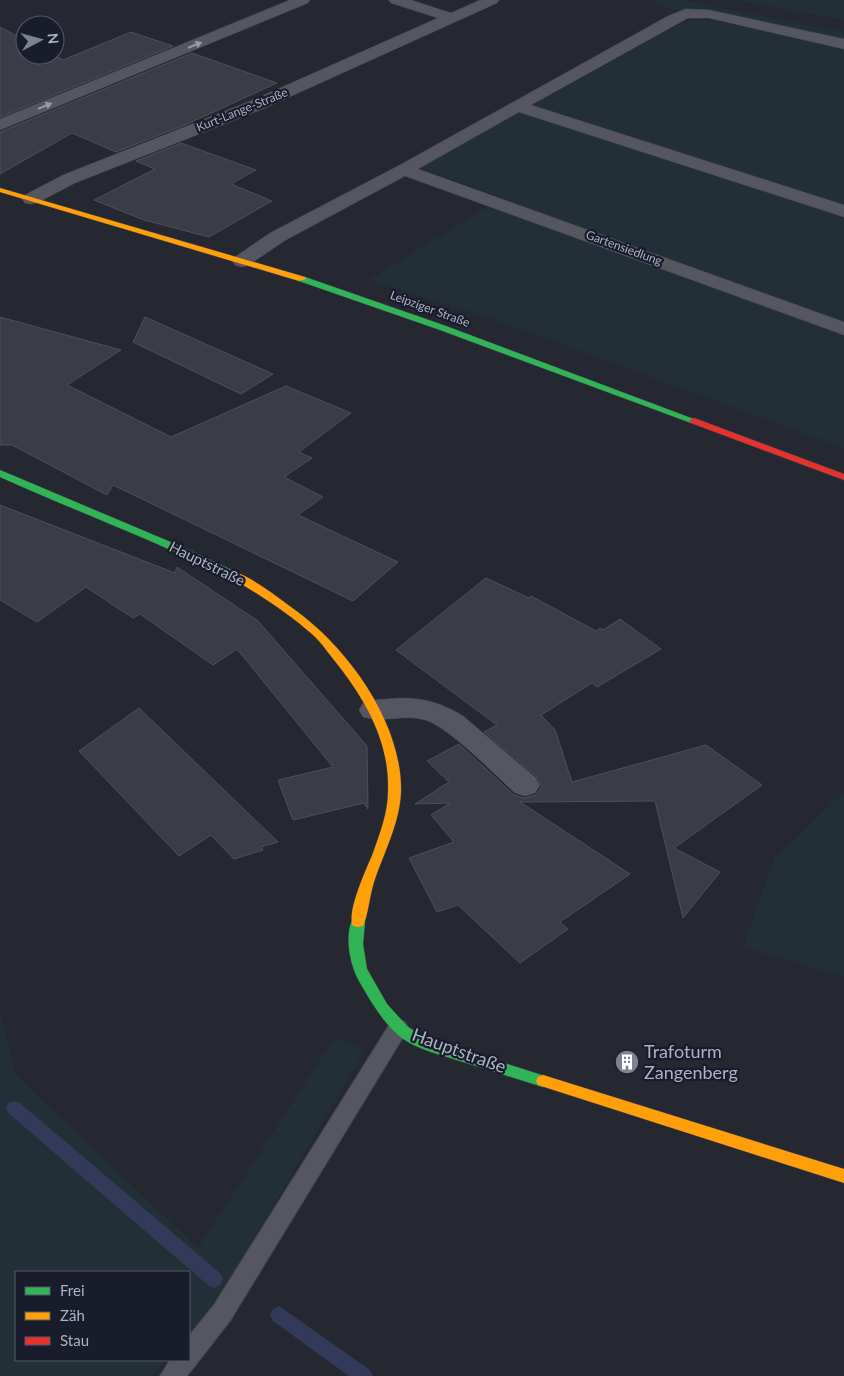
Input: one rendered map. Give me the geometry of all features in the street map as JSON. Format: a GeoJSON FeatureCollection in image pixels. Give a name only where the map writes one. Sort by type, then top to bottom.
{"type":"FeatureCollection","features":[{"type":"Feature","properties":{"kind":"street"},"geometry":{"type":"LineString","coordinates":[[0,125],[303,0]]}},
{"type":"Feature","properties":{"kind":"street"},"geometry":{"type":"LineString","coordinates":[[396,0],[452,18]]}},
{"type":"Feature","properties":{"kind":"street","name":"Kurt-Lange-Straße"},"geometry":{"type":"LineString","coordinates":[[31,199],[69,178],[259,104],[492,0]]}},
{"type":"Feature","properties":{"kind":"street"},"geometry":{"type":"LineString","coordinates":[[703,0],[769,12]]}},
{"type":"Feature","properties":{"kind":"street"},"geometry":{"type":"LineString","coordinates":[[242,261],[277,237],[404,170],[632,41],[686,13],[696,12],[716,15],[844,44]]}},
{"type":"Feature","properties":{"kind":"street"},"geometry":{"type":"LineString","coordinates":[[517,106],[844,211]]}},
{"type":"Feature","properties":{"kind":"street","name":"Gartensiedlung"},"geometry":{"type":"LineString","coordinates":[[404,170],[844,329]]}},
{"type":"Feature","properties":{"kind":"street","name":"Leipziger Straße"},"geometry":{"type":"LineString","coordinates":[[0,190],[312,282],[452,331],[844,477]]}},
{"type":"Feature","properties":{"kind":"street","name":"Hauptstraße"},"geometry":{"type":"LineString","coordinates":[[0,473],[166,544],[232,575],[269,596],[314,630],[348,669],[373,710],[393,763],[395,787],[392,812],[363,895],[357,921],[356,942],[359,967],[369,989],[398,1028],[442,1049],[844,1176]]}},
{"type":"Feature","properties":{"kind":"street"},"geometry":{"type":"LineString","coordinates":[[373,710],[408,708],[432,711],[452,721],[525,785]]}},
{"type":"Feature","properties":{"kind":"lane"},"geometry":{"type":"LineString","coordinates":[[190,1354],[222,1313],[398,1028]]}},
{"type":"Feature","properties":{"kind":"lane"},"geometry":{"type":"LineString","coordinates":[[172,1376],[184,1361]]}},
{"type":"Feature","properties":{"kind":"shaded area"},"geometry":{"type":"Polygon","coordinates":[[[649,0],[681,0],[844,32],[844,42],[703,11],[677,11],[649,0]]]}},
{"type":"Feature","properties":{"kind":"shaded area"},"geometry":{"type":"Polygon","coordinates":[[[734,0],[844,0],[844,20],[734,0]]]}},
{"type":"Feature","properties":{"kind":"shaded area"},"geometry":{"type":"Polygon","coordinates":[[[692,19],[717,20],[844,47],[844,448],[490,318],[369,280],[502,198],[419,167],[692,19]]]}},
{"type":"Feature","properties":{"kind":"shaded area"},"geometry":{"type":"Polygon","coordinates":[[[844,792],[844,977],[743,947],[774,859],[844,792]]]}},
{"type":"Feature","properties":{"kind":"shaded area"},"geometry":{"type":"Polygon","coordinates":[[[0,1011],[16,1075],[198,1248],[335,1037],[365,1050],[216,1304],[190,1333],[190,1271],[15,1271],[15,1361],[165,1361],[151,1376],[0,1376],[0,1011]]]}},
{"type":"Feature","properties":{"kind":"building"},"geometry":{"type":"Polygon","coordinates":[[[0,27],[15,35],[15,65],[65,65],[65,59],[131,32],[173,46],[0,117],[0,27]]]}},
{"type":"Feature","properties":{"kind":"building"},"geometry":{"type":"Polygon","coordinates":[[[192,53],[277,83],[185,125],[116,152],[72,133],[0,174],[0,132],[192,53]]]}},
{"type":"Feature","properties":{"kind":"building"},"geometry":{"type":"Polygon","coordinates":[[[181,143],[256,170],[231,184],[272,201],[209,237],[144,220],[94,200],[155,169],[136,161],[181,143]]]}},
{"type":"Feature","properties":{"kind":"building"},"geometry":{"type":"Polygon","coordinates":[[[0,317],[121,350],[67,385],[171,437],[286,386],[351,413],[299,452],[312,458],[284,477],[323,497],[298,515],[398,562],[353,601],[113,485],[107,495],[12,445],[0,445],[0,317]]]}},
{"type":"Feature","properties":{"kind":"building"},"geometry":{"type":"Polygon","coordinates":[[[145,317],[273,374],[241,394],[133,342],[145,317]]]}},
{"type":"Feature","properties":{"kind":"building"},"geometry":{"type":"Polygon","coordinates":[[[0,505],[175,573],[177,567],[258,621],[367,746],[368,809],[364,803],[293,820],[278,780],[333,767],[237,649],[213,665],[140,614],[133,618],[86,587],[37,622],[0,600],[0,505]]]}},
{"type":"Feature","properties":{"kind":"building"},"geometry":{"type":"Polygon","coordinates":[[[486,578],[529,598],[531,596],[596,631],[600,628],[603,630],[620,619],[661,649],[597,687],[592,683],[541,715],[555,730],[572,782],[706,745],[762,785],[674,848],[720,872],[683,918],[655,801],[520,802],[630,874],[560,922],[568,929],[520,963],[458,905],[437,912],[409,858],[454,842],[431,815],[450,803],[415,804],[449,782],[427,761],[459,744],[514,795],[524,798],[536,795],[542,786],[536,776],[484,732],[497,725],[396,650],[486,578]]]}},
{"type":"Feature","properties":{"kind":"building"},"geometry":{"type":"Polygon","coordinates":[[[139,708],[278,842],[261,847],[263,850],[234,859],[211,835],[179,856],[79,751],[139,708]]]}},
{"type":"Feature","properties":{"kind":"waterway"},"geometry":{"type":"LineString","coordinates":[[14,1108],[214,1279]]}},
{"type":"Feature","properties":{"kind":"waterway"},"geometry":{"type":"LineString","coordinates":[[279,1315],[364,1376]]}},
{"type":"Feature","properties":{"kind":"traffic: fast"},"geometry":{"type":"LineString","coordinates":[[302,279],[443,328],[694,421]]}},
{"type":"Feature","properties":{"kind":"traffic: fast"},"geometry":{"type":"LineString","coordinates":[[0,473],[176,548],[234,575]]}},
{"type":"Feature","properties":{"kind":"traffic: fast"},"geometry":{"type":"LineString","coordinates":[[358,922],[356,944],[360,970],[382,1008],[402,1030],[412,1037],[442,1049],[543,1081]]}},
{"type":"Feature","properties":{"kind":"traffic: slow"},"geometry":{"type":"LineString","coordinates":[[0,190],[302,279]]}},
{"type":"Feature","properties":{"kind":"traffic: slow"},"geometry":{"type":"LineString","coordinates":[[234,575],[296,616],[326,642],[361,689],[382,728],[389,749],[395,791],[392,813],[363,895],[358,922]]}},
{"type":"Feature","properties":{"kind":"traffic: slow"},"geometry":{"type":"LineString","coordinates":[[543,1081],[844,1176]]}},
{"type":"Feature","properties":{"kind":"traffic: jam"},"geometry":{"type":"LineString","coordinates":[[694,421],[844,477]]}},
{"type":"Feature","properties":{"kind":"place","name":"Trafoturm Zangenberg"},"geometry":{"type":"Point","coordinates":[627,1062]}}]}
